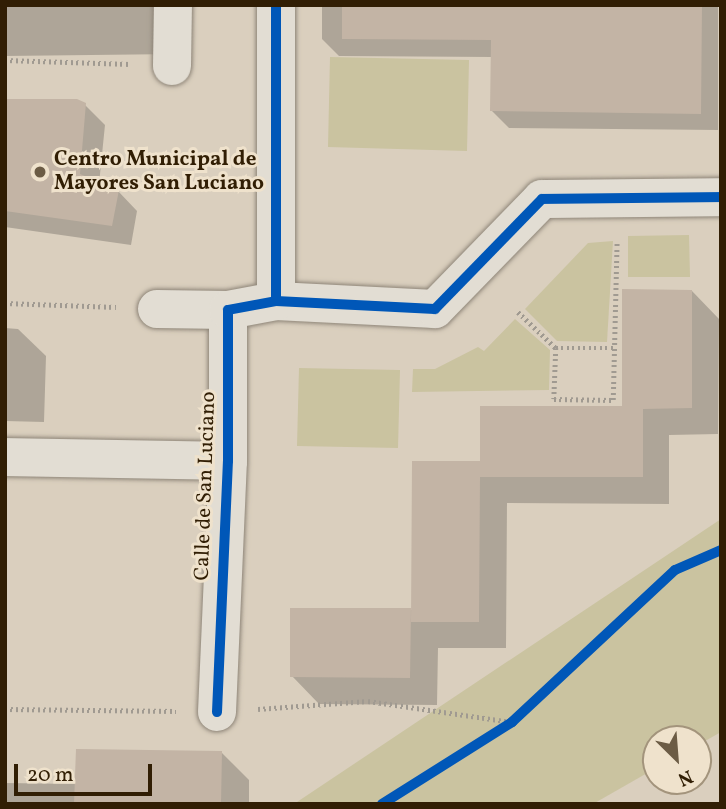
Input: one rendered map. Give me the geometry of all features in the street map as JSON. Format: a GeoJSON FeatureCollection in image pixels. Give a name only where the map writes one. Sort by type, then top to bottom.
{"type":"FeatureCollection","features":[{"type":"Feature","properties":{"kind":"street"},"geometry":{"type":"LineString","coordinates":[[172,66],[173,5]]}},
{"type":"Feature","properties":{"kind":"street"},"geometry":{"type":"LineString","coordinates":[[276,5],[276,301]]}},
{"type":"Feature","properties":{"kind":"street"},"geometry":{"type":"LineString","coordinates":[[157,309],[228,310],[276,301],[435,309],[542,199],[721,197]]}},
{"type":"Feature","properties":{"kind":"street","name":"Calle de San Luciano"},"geometry":{"type":"LineString","coordinates":[[217,712],[228,461],[228,310]]}},
{"type":"Feature","properties":{"kind":"street","name":"Calle de San Luciano"},"geometry":{"type":"LineString","coordinates":[[5,457],[228,461]]}},
{"type":"Feature","properties":{"kind":"path"},"geometry":{"type":"LineString","coordinates":[[5,60],[172,66]]}},
{"type":"Feature","properties":{"kind":"path"},"geometry":{"type":"LineString","coordinates":[[556,348],[554,399],[613,400],[618,236]]}},
{"type":"Feature","properties":{"kind":"path"},"geometry":{"type":"LineString","coordinates":[[5,303],[157,309]]}},
{"type":"Feature","properties":{"kind":"path"},"geometry":{"type":"LineString","coordinates":[[519,312],[556,348],[613,348]]}},
{"type":"Feature","properties":{"kind":"path"},"geometry":{"type":"LineString","coordinates":[[488,737],[522,712]]}},
{"type":"Feature","properties":{"kind":"shaded area"},"geometry":{"type":"Polygon","coordinates":[[[330,57],[469,60],[467,151],[328,147],[330,57]]]}},
{"type":"Feature","properties":{"kind":"shaded area"},"geometry":{"type":"Polygon","coordinates":[[[689,235],[690,277],[628,277],[628,236],[689,235]]]}},
{"type":"Feature","properties":{"kind":"shaded area"},"geometry":{"type":"Polygon","coordinates":[[[613,241],[607,342],[557,341],[525,309],[588,243],[613,241]]]}},
{"type":"Feature","properties":{"kind":"shaded area"},"geometry":{"type":"Polygon","coordinates":[[[515,319],[550,350],[549,390],[412,392],[413,369],[435,369],[478,347],[484,351],[515,319]]]}},
{"type":"Feature","properties":{"kind":"shaded area"},"geometry":{"type":"Polygon","coordinates":[[[299,368],[400,370],[398,448],[297,446],[299,368]]]}},
{"type":"Feature","properties":{"kind":"shaded area"},"geometry":{"type":"Polygon","coordinates":[[[721,519],[721,732],[712,737],[712,725],[642,725],[642,776],[593,804],[294,804],[721,519]]]}},
{"type":"Feature","properties":{"kind":"building"},"geometry":{"type":"Polygon","coordinates":[[[342,5],[702,5],[701,114],[490,111],[491,40],[342,39],[342,5]]]}},
{"type":"Feature","properties":{"kind":"building","name":"Centro Municipal de Mayores San Luciano"},"geometry":{"type":"Polygon","coordinates":[[[5,99],[77,99],[86,103],[80,174],[119,190],[112,226],[5,211],[5,99]]]}},
{"type":"Feature","properties":{"kind":"building"},"geometry":{"type":"Polygon","coordinates":[[[622,289],[692,290],[692,408],[643,409],[643,477],[480,477],[479,622],[411,622],[412,461],[480,461],[480,406],[622,406],[622,289]]]}},
{"type":"Feature","properties":{"kind":"building"},"geometry":{"type":"Polygon","coordinates":[[[290,608],[411,608],[410,678],[290,677],[290,608]]]}},
{"type":"Feature","properties":{"kind":"building"},"geometry":{"type":"Polygon","coordinates":[[[76,749],[222,751],[221,804],[74,804],[76,749]]]}},
{"type":"Feature","properties":{"kind":"cycle path"},"geometry":{"type":"LineString","coordinates":[[217,712],[228,461],[228,310],[276,301],[276,5]]}},
{"type":"Feature","properties":{"kind":"cycle path"},"geometry":{"type":"LineString","coordinates":[[276,301],[435,309],[542,199],[721,197]]}},
{"type":"Feature","properties":{"kind":"cycle path"},"geometry":{"type":"LineString","coordinates":[[382,804],[512,722],[675,570],[721,550]]}},
{"type":"Feature","properties":{"kind":"place","name":"Centro Municipal de Mayores San Luciano"},"geometry":{"type":"Point","coordinates":[40,172]}}]}
